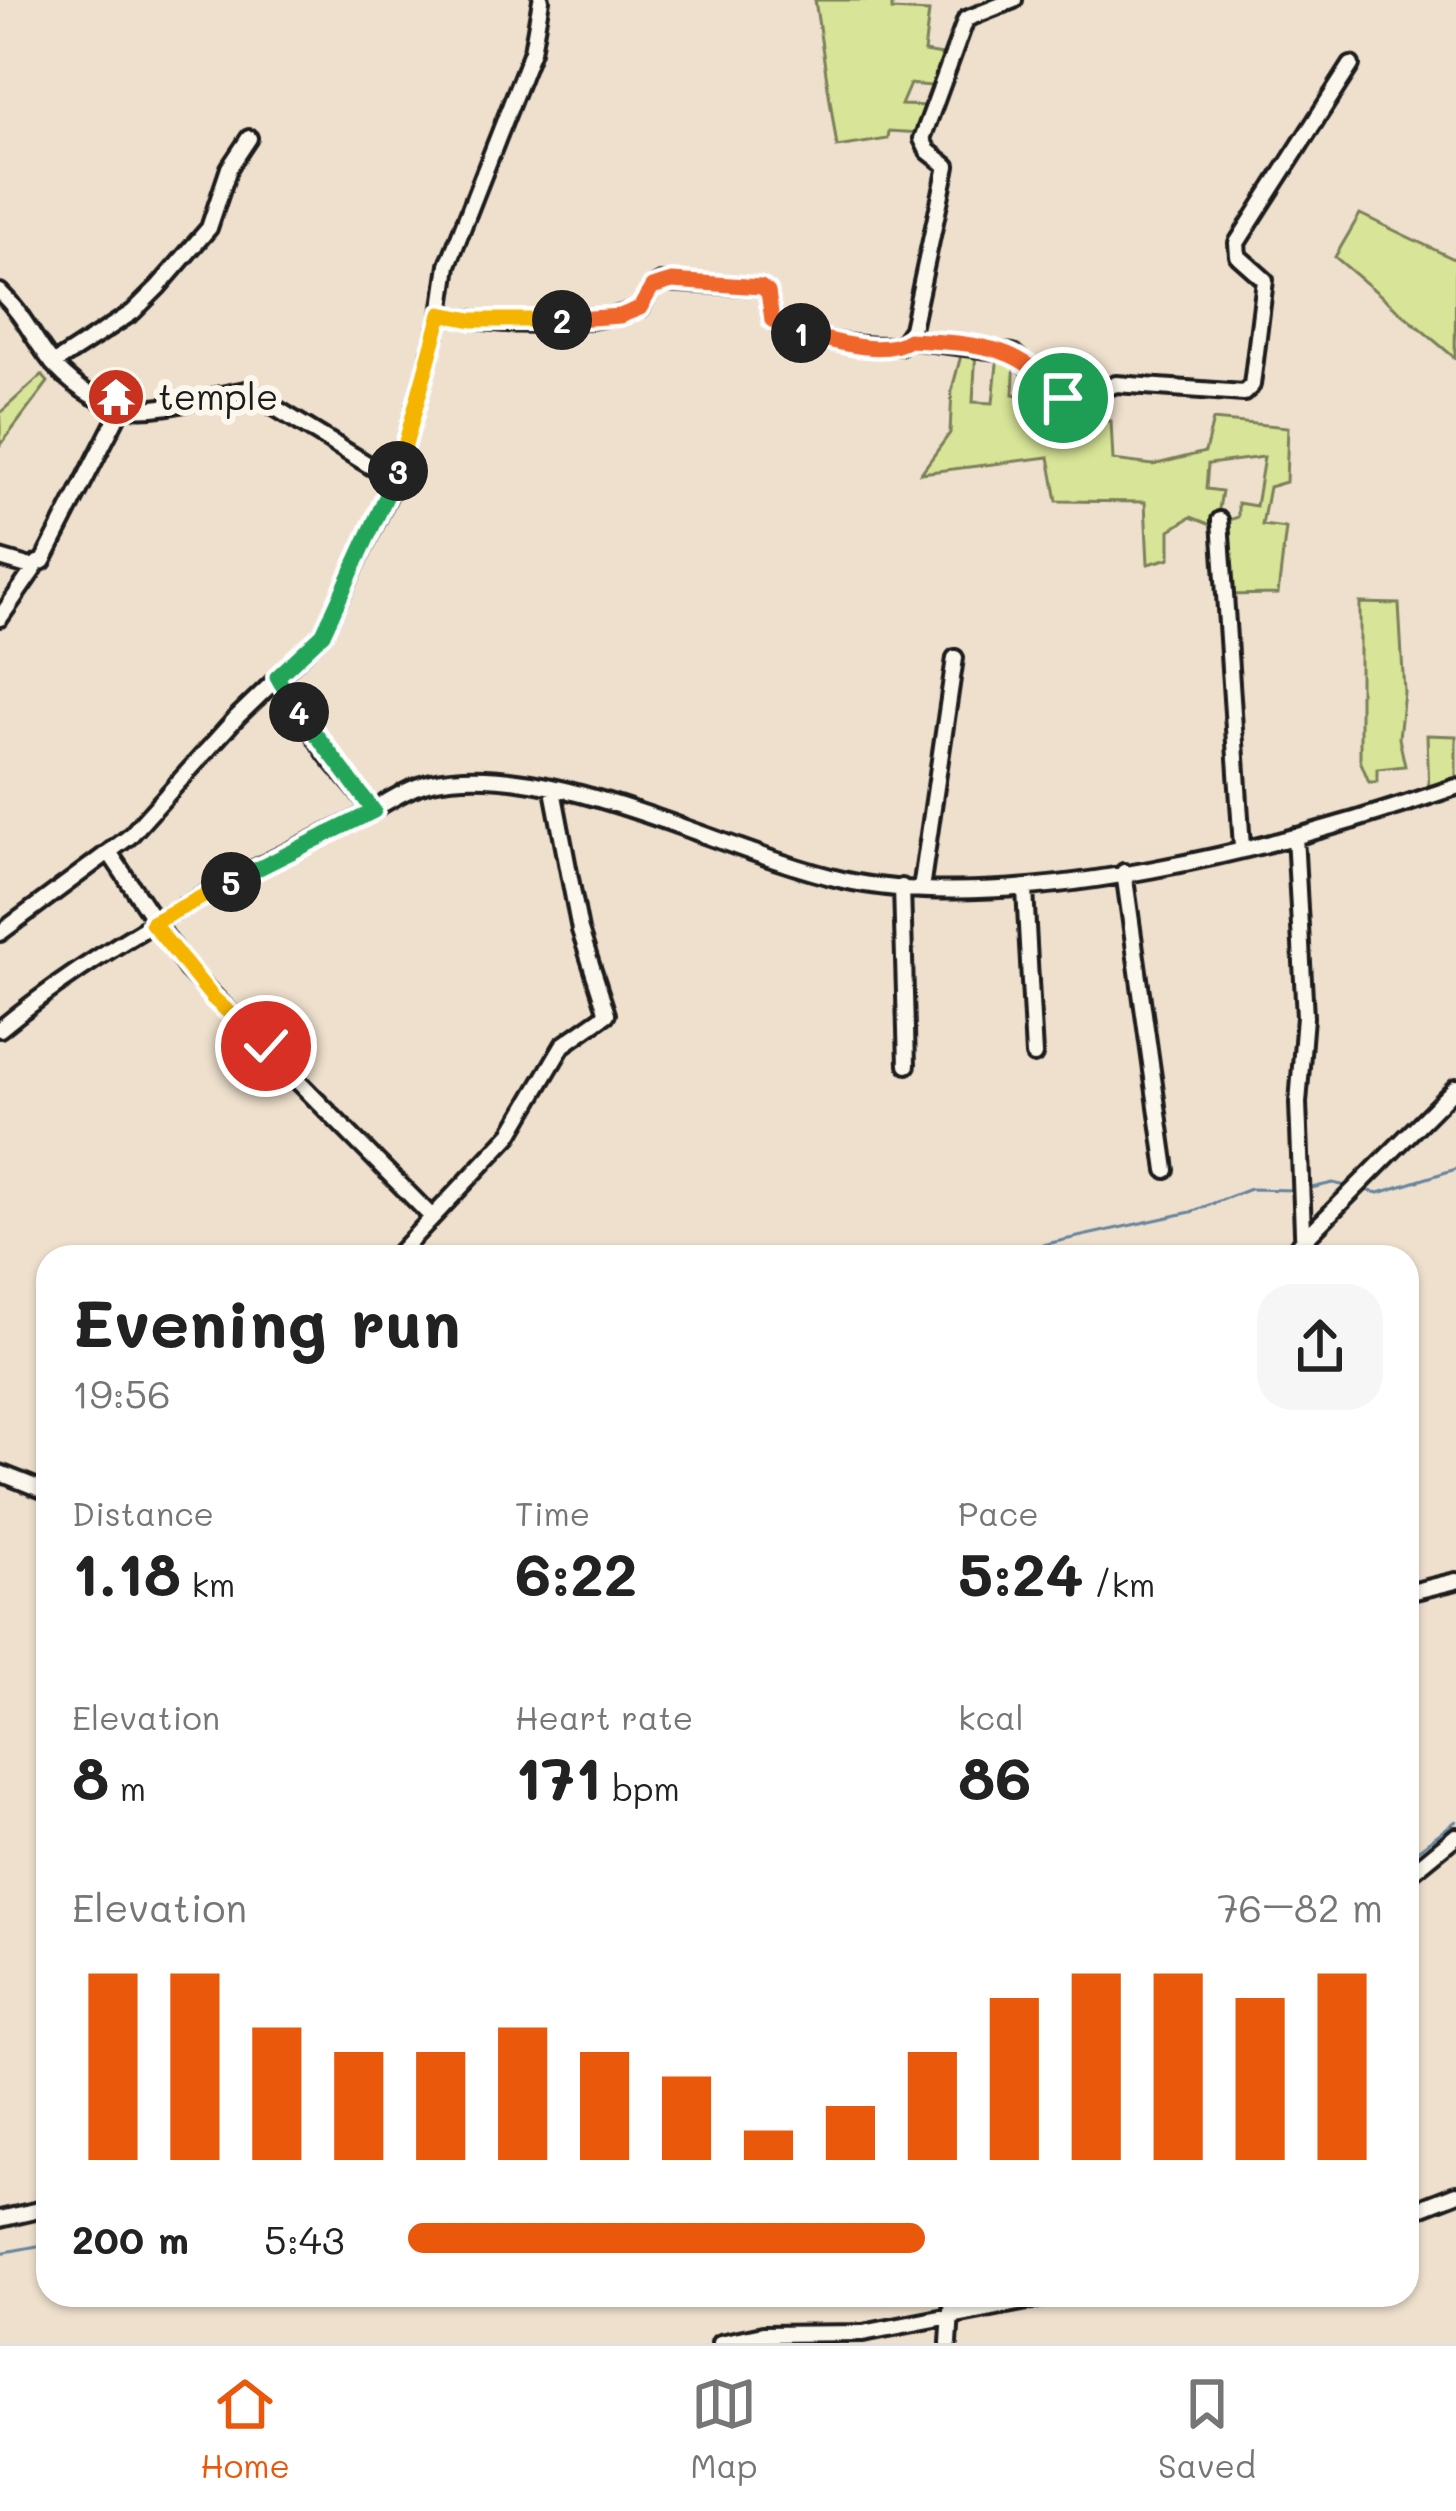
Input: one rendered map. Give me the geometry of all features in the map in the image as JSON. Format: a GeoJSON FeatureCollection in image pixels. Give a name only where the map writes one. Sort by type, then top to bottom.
{"type":"FeatureCollection","features":[{"type":"Feature","properties":{"kind":"street"},"geometry":{"type":"LineString","coordinates":[[0,934],[109,852],[323,634],[395,481],[459,231],[532,51],[542,0]]}},
{"type":"Feature","properties":{"kind":"street"},"geometry":{"type":"LineString","coordinates":[[909,340],[947,166],[922,139],[966,20],[968,0]]}},
{"type":"Feature","properties":{"kind":"street"},"geometry":{"type":"LineString","coordinates":[[966,20],[1014,0]]}},
{"type":"Feature","properties":{"kind":"street"},"geometry":{"type":"LineString","coordinates":[[441,314],[516,322],[620,316],[640,308],[652,287],[672,281],[761,287],[768,292],[772,320],[825,339],[867,346],[900,346],[909,340],[1013,353],[1047,378],[1063,398],[1080,399],[1116,384],[1244,393],[1252,385],[1265,280],[1238,256],[1237,243],[1352,65]]}},
{"type":"Feature","properties":{"kind":"street"},"geometry":{"type":"LineString","coordinates":[[53,364],[133,311],[158,287],[209,228],[229,168],[249,138]]}},
{"type":"Feature","properties":{"kind":"street"},"geometry":{"type":"LineString","coordinates":[[0,292],[26,318],[53,364],[93,399],[120,411],[246,390],[395,481]]}},
{"type":"Feature","properties":{"kind":"street"},"geometry":{"type":"LineString","coordinates":[[0,618],[38,563],[120,411]]}},
{"type":"Feature","properties":{"kind":"street"},"geometry":{"type":"LineString","coordinates":[[1220,520],[1242,847]]}},
{"type":"Feature","properties":{"kind":"street"},"geometry":{"type":"LineString","coordinates":[[0,558],[31,567],[38,563]]}},
{"type":"Feature","properties":{"kind":"street"},"geometry":{"type":"LineString","coordinates":[[921,889],[956,658]]}},
{"type":"Feature","properties":{"kind":"street"},"geometry":{"type":"LineString","coordinates":[[277,677],[327,755],[374,811]]}},
{"type":"Feature","properties":{"kind":"street"},"geometry":{"type":"LineString","coordinates":[[0,1029],[152,923],[429,782],[485,778],[553,790],[844,880],[921,889],[1025,889],[1124,872],[1295,836],[1456,787]]}},
{"type":"Feature","properties":{"kind":"street"},"geometry":{"type":"LineString","coordinates":[[405,1245],[510,1135],[562,1045],[607,1014],[580,930],[553,790]]}},
{"type":"Feature","properties":{"kind":"street"},"geometry":{"type":"LineString","coordinates":[[1295,836],[1305,1017],[1298,1103],[1305,1245]]}},
{"type":"Feature","properties":{"kind":"street"},"geometry":{"type":"LineString","coordinates":[[109,852],[152,923],[213,998],[294,1071],[430,1215]]}},
{"type":"Feature","properties":{"kind":"street"},"geometry":{"type":"LineString","coordinates":[[1124,872],[1166,1170]]}},
{"type":"Feature","properties":{"kind":"street"},"geometry":{"type":"LineString","coordinates":[[902,886],[907,1065]]}},
{"type":"Feature","properties":{"kind":"street"},"geometry":{"type":"LineString","coordinates":[[1025,889],[1034,1054]]}},
{"type":"Feature","properties":{"kind":"street"},"geometry":{"type":"LineString","coordinates":[[1299,1245],[1456,1087]]}},
{"type":"Feature","properties":{"kind":"street"},"geometry":{"type":"LineString","coordinates":[[0,1473],[36,1487]]}},
{"type":"Feature","properties":{"kind":"street"},"geometry":{"type":"LineString","coordinates":[[1419,1590],[1456,1581]]}},
{"type":"Feature","properties":{"kind":"street"},"geometry":{"type":"LineString","coordinates":[[1419,1866],[1456,1836]]}},
{"type":"Feature","properties":{"kind":"street"},"geometry":{"type":"LineString","coordinates":[[1419,2208],[1456,2194]]}},
{"type":"Feature","properties":{"kind":"street"},"geometry":{"type":"LineString","coordinates":[[0,2219],[36,2211]]}},
{"type":"Feature","properties":{"kind":"street"},"geometry":{"type":"LineString","coordinates":[[949,2343],[952,2307]]}},
{"type":"Feature","properties":{"kind":"street"},"geometry":{"type":"LineString","coordinates":[[720,2343],[763,2334],[863,2333],[997,2307]]}},
{"type":"Feature","properties":{"kind":"green space"},"geometry":{"type":"Polygon","coordinates":[[[815,0],[892,0],[892,10],[929,12],[924,52],[949,56],[941,87],[910,84],[901,105],[933,106],[920,133],[889,131],[888,139],[837,147],[815,0]]]}},
{"type":"Feature","properties":{"kind":"green space"},"geometry":{"type":"Polygon","coordinates":[[[1360,214],[1456,260],[1455,358],[1335,257],[1360,214]]]}},
{"type":"Feature","properties":{"kind":"green space"},"geometry":{"type":"Polygon","coordinates":[[[963,348],[976,349],[973,402],[993,403],[998,354],[1015,359],[1013,394],[1027,397],[1024,416],[1051,419],[1052,399],[1093,400],[1094,421],[1111,421],[1113,460],[1153,465],[1205,452],[1213,420],[1288,427],[1286,482],[1269,487],[1262,525],[1286,528],[1278,594],[1225,595],[1224,522],[1238,517],[1238,503],[1256,506],[1264,457],[1208,464],[1206,489],[1222,491],[1216,527],[1191,517],[1170,530],[1170,558],[1148,564],[1145,502],[1057,501],[1049,457],[921,473],[950,433],[952,389],[963,348]]]}},
{"type":"Feature","properties":{"kind":"green space"},"geometry":{"type":"Polygon","coordinates":[[[42,375],[48,382],[0,446],[0,413],[42,375]]]}},
{"type":"Feature","properties":{"kind":"green space"},"geometry":{"type":"Polygon","coordinates":[[[1360,603],[1399,604],[1404,692],[1399,738],[1405,766],[1377,769],[1377,782],[1369,782],[1360,760],[1360,603]]]}},
{"type":"Feature","properties":{"kind":"green space"},"geometry":{"type":"Polygon","coordinates":[[[1427,735],[1456,736],[1456,781],[1429,793],[1427,735]]]}},
{"type":"Feature","properties":{"kind":"waterway"},"geometry":{"type":"LineString","coordinates":[[1360,1189],[1379,1193],[1456,1169]]}},
{"type":"Feature","properties":{"kind":"waterway"},"geometry":{"type":"LineString","coordinates":[[1307,1189],[1333,1183],[1350,1187]]}},
{"type":"Feature","properties":{"kind":"waterway"},"geometry":{"type":"LineString","coordinates":[[1042,1245],[1191,1212],[1250,1189],[1297,1190]]}},
{"type":"Feature","properties":{"kind":"waterway"},"geometry":{"type":"LineString","coordinates":[[1419,1849],[1456,1821]]}},
{"type":"Feature","properties":{"kind":"waterway"},"geometry":{"type":"LineString","coordinates":[[0,2253],[36,2246]]}},
{"type":"Feature","properties":{"kind":"place","name":"temple"},"geometry":{"type":"Point","coordinates":[116,397]}},
{"type":"Feature","properties":{"kind":"route"},"geometry":{"type":"LineString","coordinates":[[266,1046],[213,998],[152,923],[374,811],[327,755],[277,677],[323,634],[395,481],[441,314],[516,322],[620,316],[640,308],[652,287],[661,283],[761,287],[768,292],[772,320],[788,329],[867,346],[900,346],[909,340],[1013,353],[1047,378],[1063,398]]}}]}
